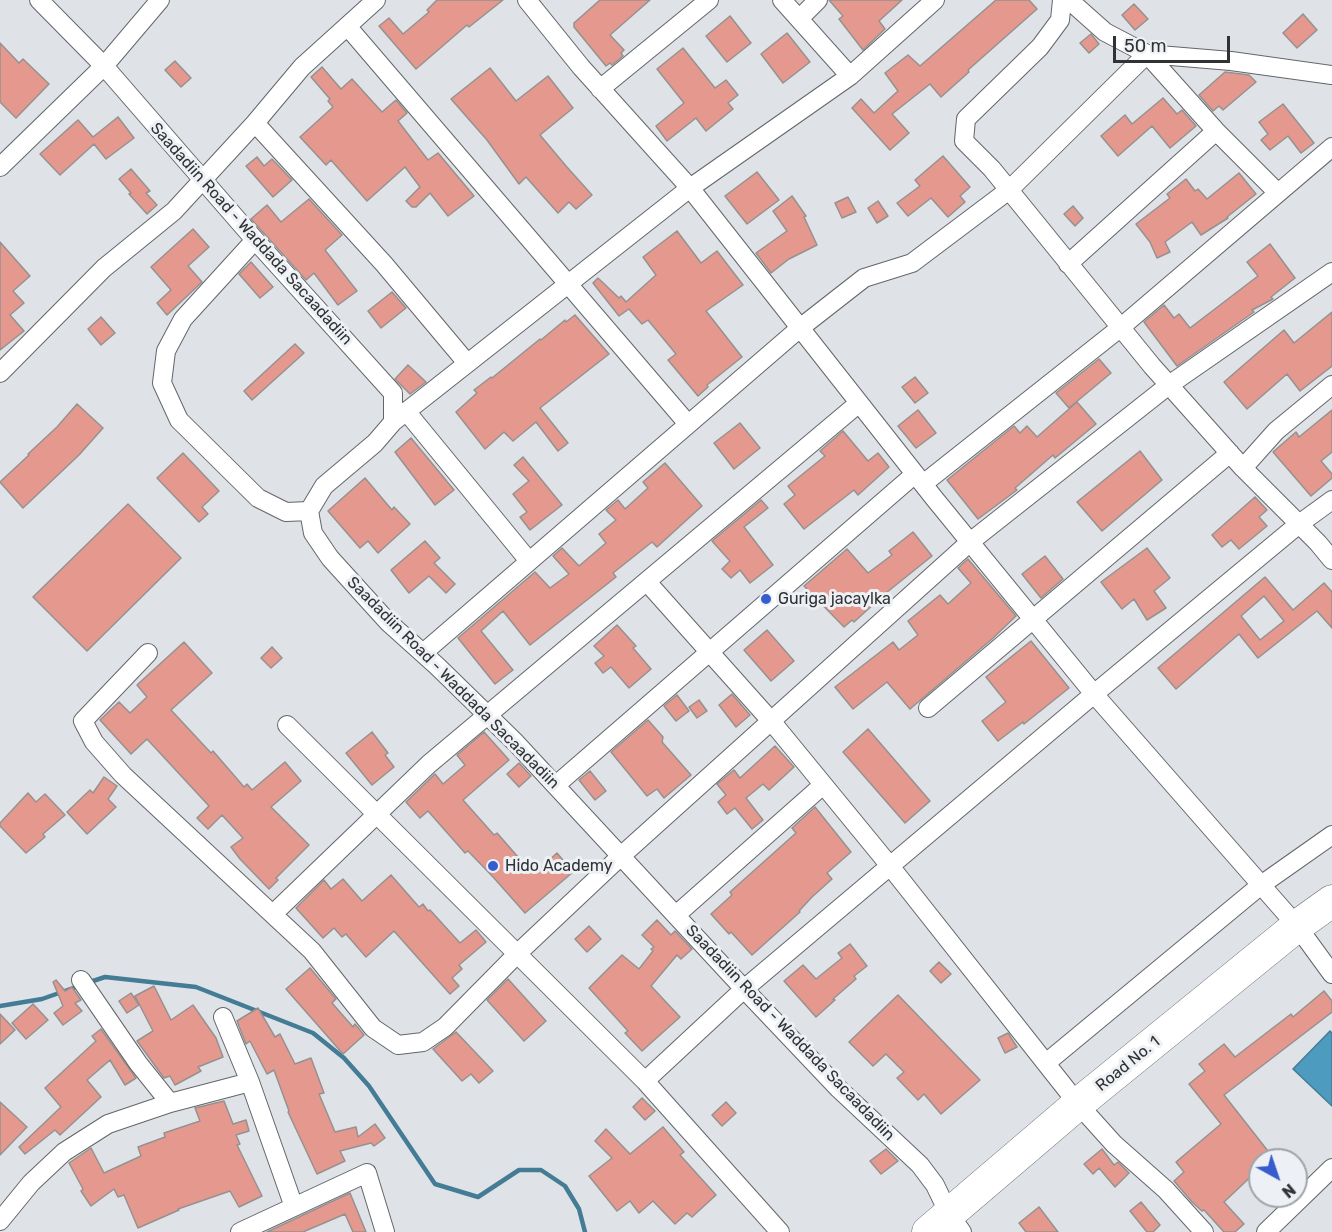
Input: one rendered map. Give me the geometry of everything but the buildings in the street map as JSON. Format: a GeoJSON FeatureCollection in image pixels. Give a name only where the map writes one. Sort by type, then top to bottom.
{"type":"FeatureCollection","features":[{"type":"Feature","properties":{"kind":"highway","name":"Road No. 1"},"geometry":{"type":"LineString","coordinates":[[947,1226],[1078,1104],[1297,926],[1332,901]]}},
{"type":"Feature","properties":{"kind":"street","name":"Saadadiin Road - Waddada Sacaadadiin"},"geometry":{"type":"LineString","coordinates":[[39,0],[104,66],[201,180],[393,393],[400,417]]}},
{"type":"Feature","properties":{"kind":"street"},"geometry":{"type":"LineString","coordinates":[[0,167],[104,66],[160,0]]}},
{"type":"Feature","properties":{"kind":"street"},"geometry":{"type":"LineString","coordinates":[[527,0],[600,89],[690,188],[919,479],[1094,694],[1297,926],[1331,972]]}},
{"type":"Feature","properties":{"kind":"street"},"geometry":{"type":"LineString","coordinates":[[600,89],[709,0]]}},
{"type":"Feature","properties":{"kind":"street"},"geometry":{"type":"LineString","coordinates":[[782,0],[850,76]]}},
{"type":"Feature","properties":{"kind":"street"},"geometry":{"type":"LineString","coordinates":[[799,19],[818,0]]}},
{"type":"Feature","properties":{"kind":"street"},"geometry":{"type":"LineString","coordinates":[[255,240],[183,319],[166,351],[162,383],[179,420],[258,498],[286,512],[309,511],[324,486],[375,443],[400,417],[690,188],[850,76],[935,0]]}},
{"type":"Feature","properties":{"kind":"street"},"geometry":{"type":"LineString","coordinates":[[1062,0],[1060,20],[1040,47],[966,119],[964,141],[992,169],[1169,385],[1243,468],[1332,560]]}},
{"type":"Feature","properties":{"kind":"street"},"geometry":{"type":"LineString","coordinates":[[1069,0],[1105,32],[1147,54],[1216,131],[1278,193]]}},
{"type":"Feature","properties":{"kind":"street"},"geometry":{"type":"LineString","coordinates":[[0,373],[104,268],[174,211],[255,123],[302,67],[370,2]]}},
{"type":"Feature","properties":{"kind":"street"},"geometry":{"type":"LineString","coordinates":[[347,26],[688,424]]}},
{"type":"Feature","properties":{"kind":"street"},"geometry":{"type":"LineString","coordinates":[[423,653],[800,327],[864,278],[912,263],[1009,190],[1147,54]]}},
{"type":"Feature","properties":{"kind":"street"},"geometry":{"type":"LineString","coordinates":[[1147,54],[1332,75]]}},
{"type":"Feature","properties":{"kind":"street"},"geometry":{"type":"LineString","coordinates":[[255,123],[384,264],[467,363]]}},
{"type":"Feature","properties":{"kind":"street"},"geometry":{"type":"LineString","coordinates":[[1068,264],[1216,131]]}},
{"type":"Feature","properties":{"kind":"street"},"geometry":{"type":"LineString","coordinates":[[556,786],[710,653],[919,479],[1120,328],[1278,193],[1329,154]]}},
{"type":"Feature","properties":{"kind":"street"},"geometry":{"type":"LineString","coordinates":[[148,653],[83,721],[94,742],[123,775],[312,951],[373,1028],[398,1045],[423,1042],[445,1027],[621,856],[970,542],[1169,385],[1332,272]]}},
{"type":"Feature","properties":{"kind":"street"},"geometry":{"type":"LineString","coordinates":[[1243,468],[1276,431],[1332,385]]}},
{"type":"Feature","properties":{"kind":"street"},"geometry":{"type":"LineString","coordinates":[[273,914],[404,786],[859,403]]}},
{"type":"Feature","properties":{"kind":"street"},"geometry":{"type":"LineString","coordinates":[[400,417],[528,561]]}},
{"type":"Feature","properties":{"kind":"street"},"geometry":{"type":"LineString","coordinates":[[928,708],[1230,453]]}},
{"type":"Feature","properties":{"kind":"street"},"geometry":{"type":"LineString","coordinates":[[645,1081],[744,989],[1094,694],[1299,524],[1332,500]]}},
{"type":"Feature","properties":{"kind":"street","name":"Saadadiin Road - Waddada Sacaadadiin"},"geometry":{"type":"LineString","coordinates":[[309,511],[313,533],[330,558],[388,622],[488,716],[840,1089],[920,1165],[935,1185],[947,1226]]}},
{"type":"Feature","properties":{"kind":"street"},"geometry":{"type":"LineString","coordinates":[[646,582],[772,722],[890,866],[1078,1104],[1114,1144],[1166,1190],[1204,1232]]}},
{"type":"Feature","properties":{"kind":"street"},"geometry":{"type":"LineString","coordinates":[[287,725],[645,1081],[780,1232]]}},
{"type":"Feature","properties":{"kind":"street"},"geometry":{"type":"LineString","coordinates":[[676,915],[823,785]]}},
{"type":"Feature","properties":{"kind":"street"},"geometry":{"type":"LineString","coordinates":[[1046,1063],[1261,885],[1332,835]]}},
{"type":"Feature","properties":{"kind":"street"},"geometry":{"type":"LineString","coordinates":[[81,980],[138,1063],[170,1103]]}},
{"type":"Feature","properties":{"kind":"street"},"geometry":{"type":"LineString","coordinates":[[223,1017],[250,1082],[294,1207]]}},
{"type":"Feature","properties":{"kind":"street"},"geometry":{"type":"LineString","coordinates":[[0,1221],[31,1183],[64,1152],[108,1124],[170,1103],[250,1082]]}},
{"type":"Feature","properties":{"kind":"street"},"geometry":{"type":"LineString","coordinates":[[1266,1232],[1332,1168]]}},
{"type":"Feature","properties":{"kind":"street"},"geometry":{"type":"LineString","coordinates":[[240,1232],[367,1173],[385,1232]]}},
{"type":"Feature","properties":{"kind":"water"},"geometry":{"type":"Polygon","coordinates":[[[1330,1031],[1332,1033],[1332,1106],[1293,1069],[1330,1031]]]}},
{"type":"Feature","properties":{"kind":"waterway"},"geometry":{"type":"LineString","coordinates":[[87,983],[105,977],[196,987],[313,1033],[344,1058],[369,1086],[435,1184],[478,1197],[519,1170],[541,1170],[565,1186],[579,1209],[585,1232]]}},
{"type":"Feature","properties":{"kind":"waterway"},"geometry":{"type":"LineString","coordinates":[[0,1006],[42,999],[79,986]]}},
{"type":"Feature","properties":{"kind":"place","name":"Guriga jacaylka"},"geometry":{"type":"Point","coordinates":[766,599]}},
{"type":"Feature","properties":{"kind":"place","name":"Hido Academy"},"geometry":{"type":"Point","coordinates":[493,866]}}]}
